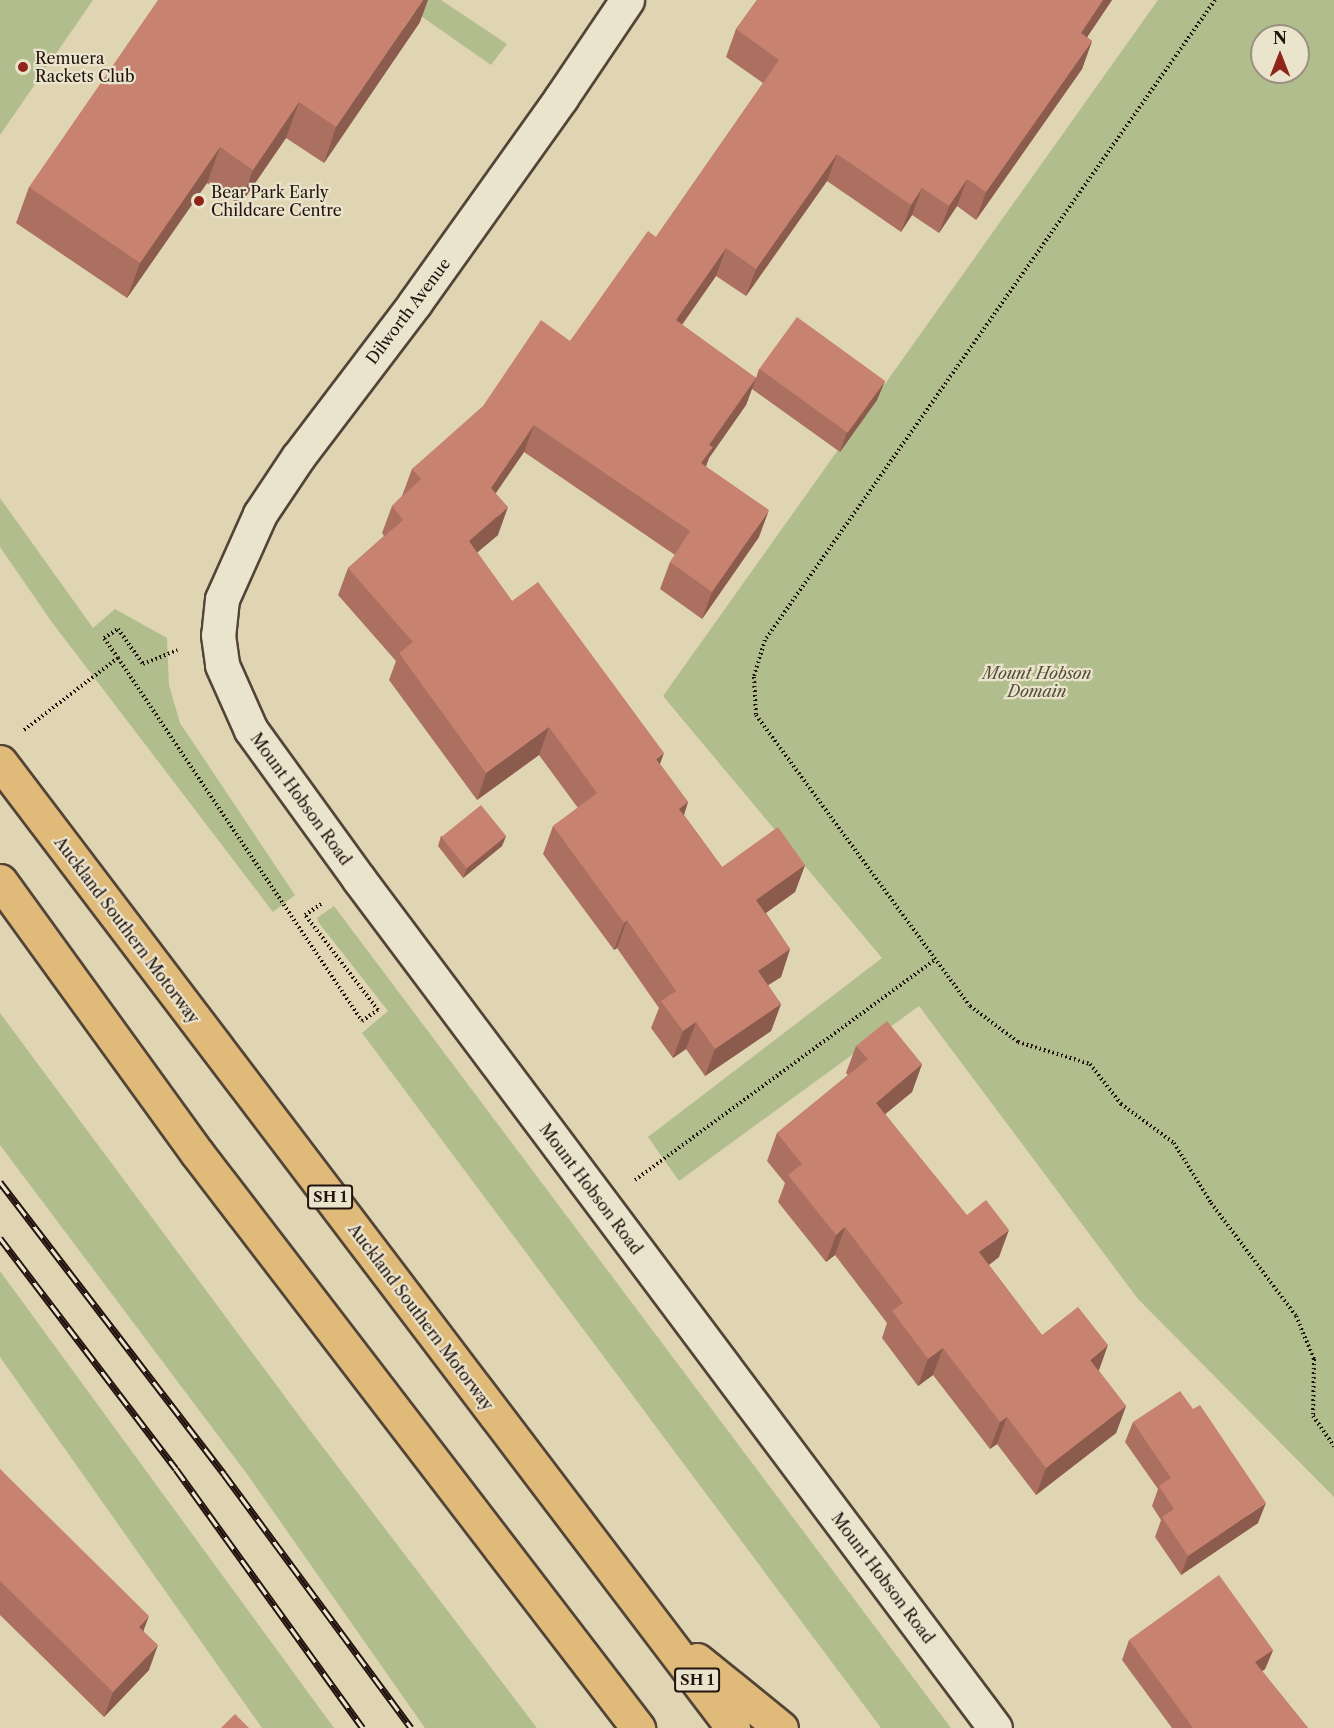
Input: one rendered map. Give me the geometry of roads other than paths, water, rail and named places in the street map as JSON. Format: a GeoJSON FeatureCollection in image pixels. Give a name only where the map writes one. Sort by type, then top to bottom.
{"type":"FeatureCollection","features":[{"type":"Feature","properties":{"kind":"highway","name":"Auckland Southern Motorway"},"geometry":{"type":"LineString","coordinates":[[0,762],[733,1728]]}},
{"type":"Feature","properties":{"kind":"highway"},"geometry":{"type":"LineString","coordinates":[[0,881],[197,1153],[638,1728]]}},
{"type":"Feature","properties":{"kind":"highway"},"geometry":{"type":"LineString","coordinates":[[660,1632],[781,1728]]}},
{"type":"Feature","properties":{"kind":"street","name":"Dilworth Avenue"},"geometry":{"type":"LineString","coordinates":[[218,635],[222,599],[260,514],[298,457],[415,303],[554,108],[627,0]]}},
{"type":"Feature","properties":{"kind":"street","name":"Mount Hobson Road"},"geometry":{"type":"LineString","coordinates":[[218,635],[222,665],[251,730],[602,1204],[995,1728]]}},
{"type":"Feature","properties":{"kind":"railway"},"geometry":{"type":"LineString","coordinates":[[0,1182],[224,1474],[411,1728]]}},
{"type":"Feature","properties":{"kind":"railway"},"geometry":{"type":"LineString","coordinates":[[0,1238],[176,1469],[363,1728]]}},
{"type":"Feature","properties":{"kind":"place","name":"Remuera Rackets Club"},"geometry":{"type":"Point","coordinates":[23,67]}},
{"type":"Feature","properties":{"kind":"place","name":"Bear Park Early Childcare Centre"},"geometry":{"type":"Point","coordinates":[199,201]}},
{"type":"Feature","properties":{"kind":"park label","name":"Mount Hobson Domain"},"geometry":{"type":"Point","coordinates":[1037,682]}}]}
